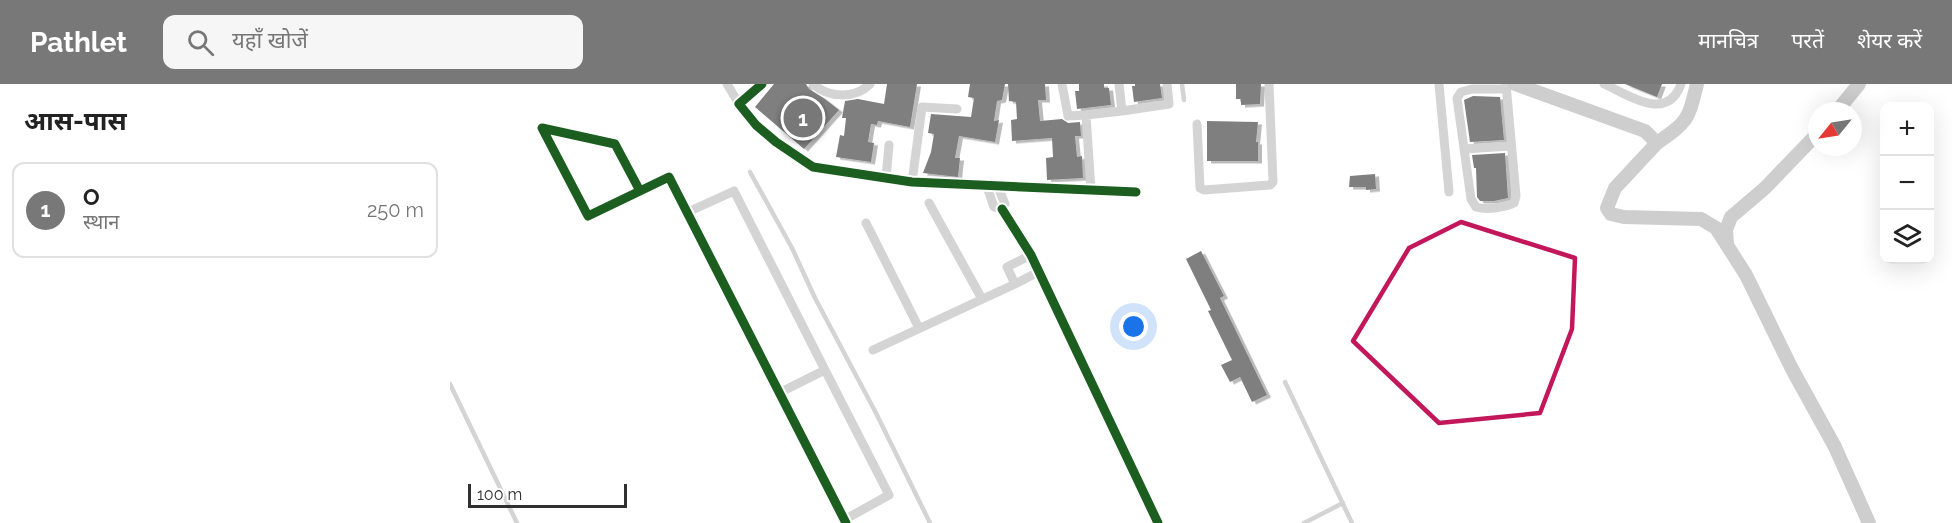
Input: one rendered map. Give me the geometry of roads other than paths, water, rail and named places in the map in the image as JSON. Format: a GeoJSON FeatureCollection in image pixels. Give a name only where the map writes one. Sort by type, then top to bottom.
{"type":"FeatureCollection","features":[{"type":"Feature","properties":{"kind":"main road"},"geometry":{"type":"LineString","coordinates":[[1697,84],[1689,116],[1682,126],[1657,143],[1615,188],[1607,208],[1608,211],[1615,216],[1624,217],[1701,219],[1716,228],[1746,274],[1792,369],[1835,447],[1869,523]]}},
{"type":"Feature","properties":{"kind":"main road"},"geometry":{"type":"LineString","coordinates":[[1844,102],[1859,84]]}},
{"type":"Feature","properties":{"kind":"main road"},"geometry":{"type":"LineString","coordinates":[[1509,86],[1645,131],[1657,143]]}},
{"type":"Feature","properties":{"kind":"main road"},"geometry":{"type":"LineString","coordinates":[[1727,245],[1726,230],[1731,217],[1782,171],[1808,144]]}},
{"type":"Feature","properties":{"kind":"street"},"geometry":{"type":"LineString","coordinates":[[728,84],[739,104],[756,125],[776,142],[813,167],[912,182],[1136,192]]}},
{"type":"Feature","properties":{"kind":"street"},"geometry":{"type":"LineString","coordinates":[[739,104],[762,84]]}},
{"type":"Feature","properties":{"kind":"street"},"geometry":{"type":"LineString","coordinates":[[813,84],[835,95],[858,94],[870,84]]}},
{"type":"Feature","properties":{"kind":"street"},"geometry":{"type":"LineString","coordinates":[[1062,84],[1068,116],[1169,104],[1167,84]]}},
{"type":"Feature","properties":{"kind":"street"},"geometry":{"type":"LineString","coordinates":[[1119,84],[1122,111]]}},
{"type":"Feature","properties":{"kind":"street"},"geometry":{"type":"LineString","coordinates":[[1197,124],[1200,188],[1204,190],[1270,184],[1273,182],[1269,84]]}},
{"type":"Feature","properties":{"kind":"street"},"geometry":{"type":"LineString","coordinates":[[1438,84],[1449,192]]}},
{"type":"Feature","properties":{"kind":"street"},"geometry":{"type":"LineString","coordinates":[[1604,84],[1649,104],[1662,104],[1671,101],[1678,93],[1681,84]]}},
{"type":"Feature","properties":{"kind":"street"},"geometry":{"type":"LineString","coordinates":[[1509,86],[1510,146],[1516,196],[1514,202],[1508,206],[1483,209],[1476,207],[1471,199],[1457,98],[1461,92],[1472,89],[1509,86]]}},
{"type":"Feature","properties":{"kind":"street"},"geometry":{"type":"LineString","coordinates":[[912,182],[922,107],[957,109]]}},
{"type":"Feature","properties":{"kind":"street"},"geometry":{"type":"LineString","coordinates":[[1086,115],[1091,190]]}},
{"type":"Feature","properties":{"kind":"street"},"geometry":{"type":"LineString","coordinates":[[640,191],[615,144],[542,128],[588,216],[640,191],[669,177],[845,521],[889,495],[734,191],[687,212]]}},
{"type":"Feature","properties":{"kind":"street"},"geometry":{"type":"LineString","coordinates":[[886,178],[890,145]]}},
{"type":"Feature","properties":{"kind":"street"},"geometry":{"type":"LineString","coordinates":[[1464,149],[1510,146]]}},
{"type":"Feature","properties":{"kind":"street"},"geometry":{"type":"LineString","coordinates":[[987,187],[994,207],[1002,209],[1031,255],[1158,523]]}},
{"type":"Feature","properties":{"kind":"street"},"geometry":{"type":"LineString","coordinates":[[998,187],[1005,204],[1002,209]]}},
{"type":"Feature","properties":{"kind":"street"},"geometry":{"type":"LineString","coordinates":[[929,203],[982,299]]}},
{"type":"Feature","properties":{"kind":"street"},"geometry":{"type":"LineString","coordinates":[[866,223],[919,328]]}},
{"type":"Feature","properties":{"kind":"street"},"geometry":{"type":"LineString","coordinates":[[1015,284],[1007,267],[1031,255]]}},
{"type":"Feature","properties":{"kind":"street"},"geometry":{"type":"LineString","coordinates":[[873,350],[1038,272]]}},
{"type":"Feature","properties":{"kind":"street"},"geometry":{"type":"LineString","coordinates":[[779,393],[825,370]]}},
{"type":"Feature","properties":{"kind":"lane"},"geometry":{"type":"LineString","coordinates":[[1182,84],[1184,100]]}},
{"type":"Feature","properties":{"kind":"lane"},"geometry":{"type":"LineString","coordinates":[[750,172],[792,248],[815,298],[876,413],[930,523]]}},
{"type":"Feature","properties":{"kind":"lane"},"geometry":{"type":"LineString","coordinates":[[1285,382],[1352,523]]}},
{"type":"Feature","properties":{"kind":"lane"},"geometry":{"type":"LineString","coordinates":[[450,384],[517,523]]}},
{"type":"Feature","properties":{"kind":"lane"},"geometry":{"type":"LineString","coordinates":[[1304,523],[1343,503]]}},
{"type":"Feature","properties":{"kind":"place","name":"O"},"geometry":{"type":"Point","coordinates":[803,118]}}]}
